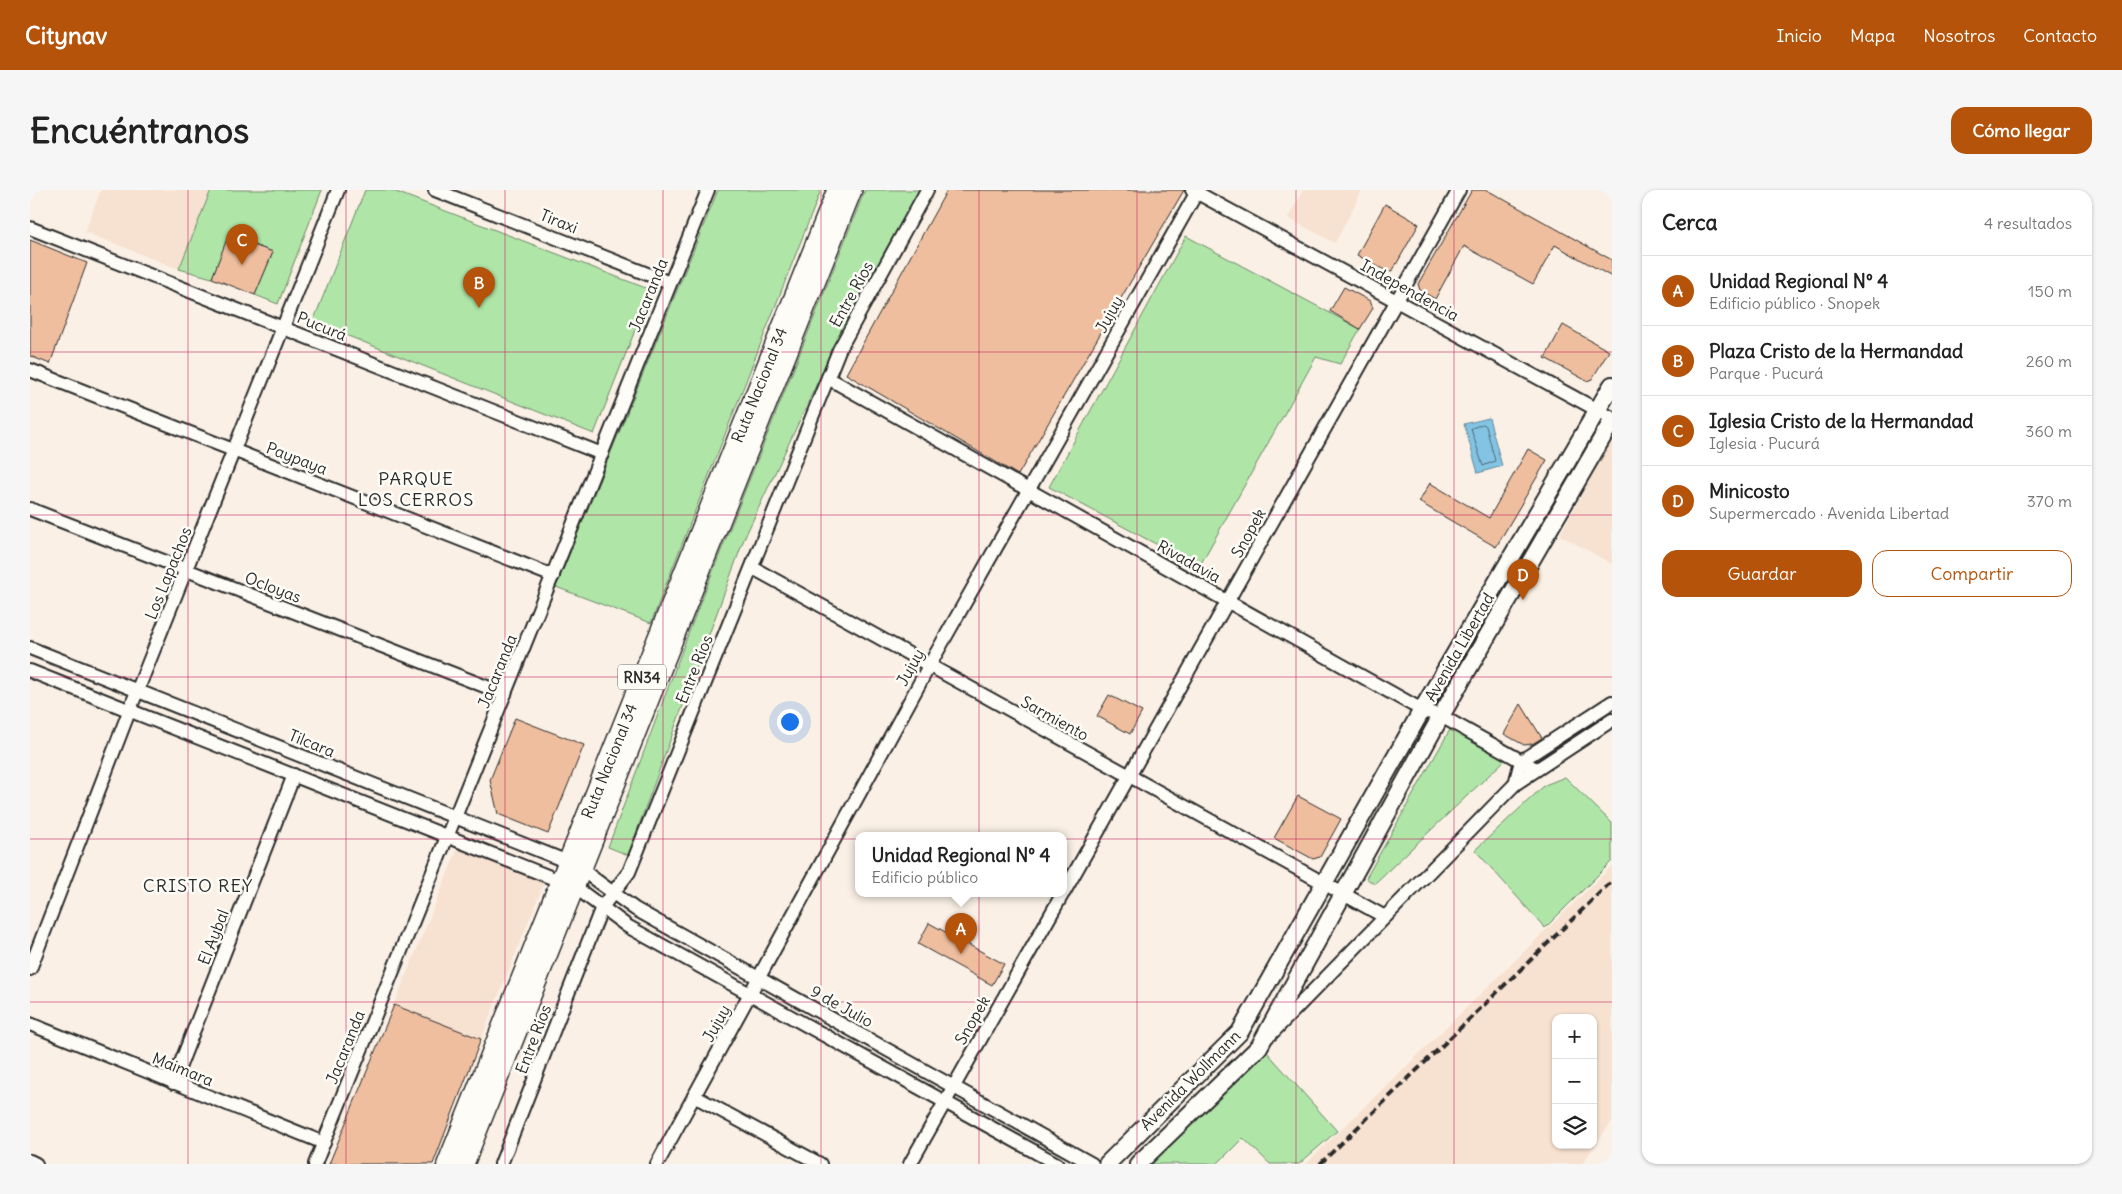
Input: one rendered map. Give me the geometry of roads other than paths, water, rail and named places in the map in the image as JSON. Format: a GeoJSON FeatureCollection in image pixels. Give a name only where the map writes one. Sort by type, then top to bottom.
{"type":"FeatureCollection","features":[{"type":"Feature","properties":{"kind":"highway","name":"Ruta Nacional 34"},"geometry":{"type":"LineString","coordinates":[[464,1164],[568,884],[837,190]]}},
{"type":"Feature","properties":{"kind":"highway","name":"Ruta Nacional 34"},"geometry":{"type":"LineString","coordinates":[[575,866],[852,190]]}},
{"type":"Feature","properties":{"kind":"highway","name":"Ruta Nacional 34"},"geometry":{"type":"LineString","coordinates":[[447,1164],[568,884]]}},
{"type":"Feature","properties":{"kind":"main road","name":"Avenida Libertad"},"geometry":{"type":"LineString","coordinates":[[1323,884],[1422,710],[1612,385]]}},
{"type":"Feature","properties":{"kind":"main road","name":"Avenida Libertad"},"geometry":{"type":"LineString","coordinates":[[1342,895],[1441,716],[1612,420]]}},
{"type":"Feature","properties":{"kind":"main road","name":"Avenida Wollmann"},"geometry":{"type":"LineString","coordinates":[[1107,1164],[1240,1032],[1323,884]]}},
{"type":"Feature","properties":{"kind":"main road","name":"Avenida Wollmann"},"geometry":{"type":"LineString","coordinates":[[1138,1164],[1259,1047],[1342,895]]}},
{"type":"Feature","properties":{"kind":"street","name":"Los Lapachos"},"geometry":{"type":"LineString","coordinates":[[30,969],[137,691],[338,190]]}},
{"type":"Feature","properties":{"kind":"street","name":"Tiraxi"},"geometry":{"type":"LineString","coordinates":[[435,190],[670,283]]}},
{"type":"Feature","properties":{"kind":"street","name":"Jacaranda"},"geometry":{"type":"LineString","coordinates":[[315,1164],[708,190]]}},
{"type":"Feature","properties":{"kind":"street","name":"Entre Ríos"},"geometry":{"type":"LineString","coordinates":[[501,1164],[602,907],[629,872],[753,568],[839,350],[927,190]]}},
{"type":"Feature","properties":{"kind":"street","name":"Snopek"},"geometry":{"type":"LineString","coordinates":[[1067,886],[1460,190]]}},
{"type":"Feature","properties":{"kind":"street","name":"Independencia"},"geometry":{"type":"LineString","coordinates":[[1195,191],[1597,410],[1612,420]]}},
{"type":"Feature","properties":{"kind":"street","name":"Jujuy"},"geometry":{"type":"LineString","coordinates":[[657,1164],[929,666],[1195,191]]}},
{"type":"Feature","properties":{"kind":"street","name":"Pucurá"},"geometry":{"type":"LineString","coordinates":[[30,228],[602,454]]}},
{"type":"Feature","properties":{"kind":"street","name":"Paypaya"},"geometry":{"type":"LineString","coordinates":[[30,370],[553,576]]}},
{"type":"Feature","properties":{"kind":"street","name":"Rivadavia"},"geometry":{"type":"LineString","coordinates":[[828,378],[1422,710],[1441,716],[1536,769]]}},
{"type":"Feature","properties":{"kind":"street","name":"Ocloyas"},"geometry":{"type":"LineString","coordinates":[[30,508],[186,571],[505,694]]}},
{"type":"Feature","properties":{"kind":"street","name":"Sarmiento"},"geometry":{"type":"LineString","coordinates":[[753,568],[1342,895]]}},
{"type":"Feature","properties":{"kind":"street","name":"Tilcara"},"geometry":{"type":"LineString","coordinates":[[30,648],[575,866]]}},
{"type":"Feature","properties":{"kind":"street"},"geometry":{"type":"LineString","coordinates":[[30,671],[568,884],[627,926],[1056,1164]]}},
{"type":"Feature","properties":{"kind":"street"},"geometry":{"type":"LineString","coordinates":[[1521,761],[1612,702]]}},
{"type":"Feature","properties":{"kind":"street","name":"Avenida Wollmann"},"geometry":{"type":"LineString","coordinates":[[1259,1047],[1515,784],[1612,720]]}},
{"type":"Feature","properties":{"kind":"street","name":"Avenida Wollmann"},"geometry":{"type":"LineString","coordinates":[[1515,784],[1521,761]]}},
{"type":"Feature","properties":{"kind":"street","name":"El Aybal"},"geometry":{"type":"LineString","coordinates":[[173,1083],[294,775]]}},
{"type":"Feature","properties":{"kind":"street","name":"9 de Julio"},"geometry":{"type":"LineString","coordinates":[[575,866],[635,909],[1092,1164]]}},
{"type":"Feature","properties":{"kind":"street"},"geometry":{"type":"LineString","coordinates":[[1342,895],[1385,917]]}},
{"type":"Feature","properties":{"kind":"street","name":"Snopek"},"geometry":{"type":"LineString","coordinates":[[910,1164],[1061,897]]}},
{"type":"Feature","properties":{"kind":"street","name":"Maimara"},"geometry":{"type":"LineString","coordinates":[[30,1024],[324,1142]]}},
{"type":"Feature","properties":{"kind":"street"},"geometry":{"type":"LineString","coordinates":[[694,1096],[820,1164]]}},
{"type":"Feature","properties":{"kind":"street"},"geometry":{"type":"LineString","coordinates":[[30,1162],[36,1164]]}},
{"type":"Feature","properties":{"kind":"water"},"geometry":{"type":"Polygon","coordinates":[[[1489,418],[1502,466],[1478,473],[1464,424],[1489,418]]]}},
{"type":"Feature","properties":{"kind":"railway"},"geometry":{"type":"LineString","coordinates":[[1320,1164],[1612,881]]}},
{"type":"Feature","properties":{"kind":"place","name":"Iglesia Cristo de la Hermandad"},"geometry":{"type":"Point","coordinates":[242,265]}},
{"type":"Feature","properties":{"kind":"place","name":"Plaza Cristo de la Hermandad"},"geometry":{"type":"Point","coordinates":[479,308]}},
{"type":"Feature","properties":{"kind":"place","name":"Minicosto"},"geometry":{"type":"Point","coordinates":[1523,600]}},
{"type":"Feature","properties":{"kind":"place","name":"Unidad Regional Nº 4"},"geometry":{"type":"Point","coordinates":[961,954]}},
{"type":"Feature","properties":{"kind":"district","name":"PARQUE LOS CERROS"},"geometry":{"type":"Point","coordinates":[416,488]}},
{"type":"Feature","properties":{"kind":"district","name":"CRISTO REY"},"geometry":{"type":"Point","coordinates":[198,885]}}]}
